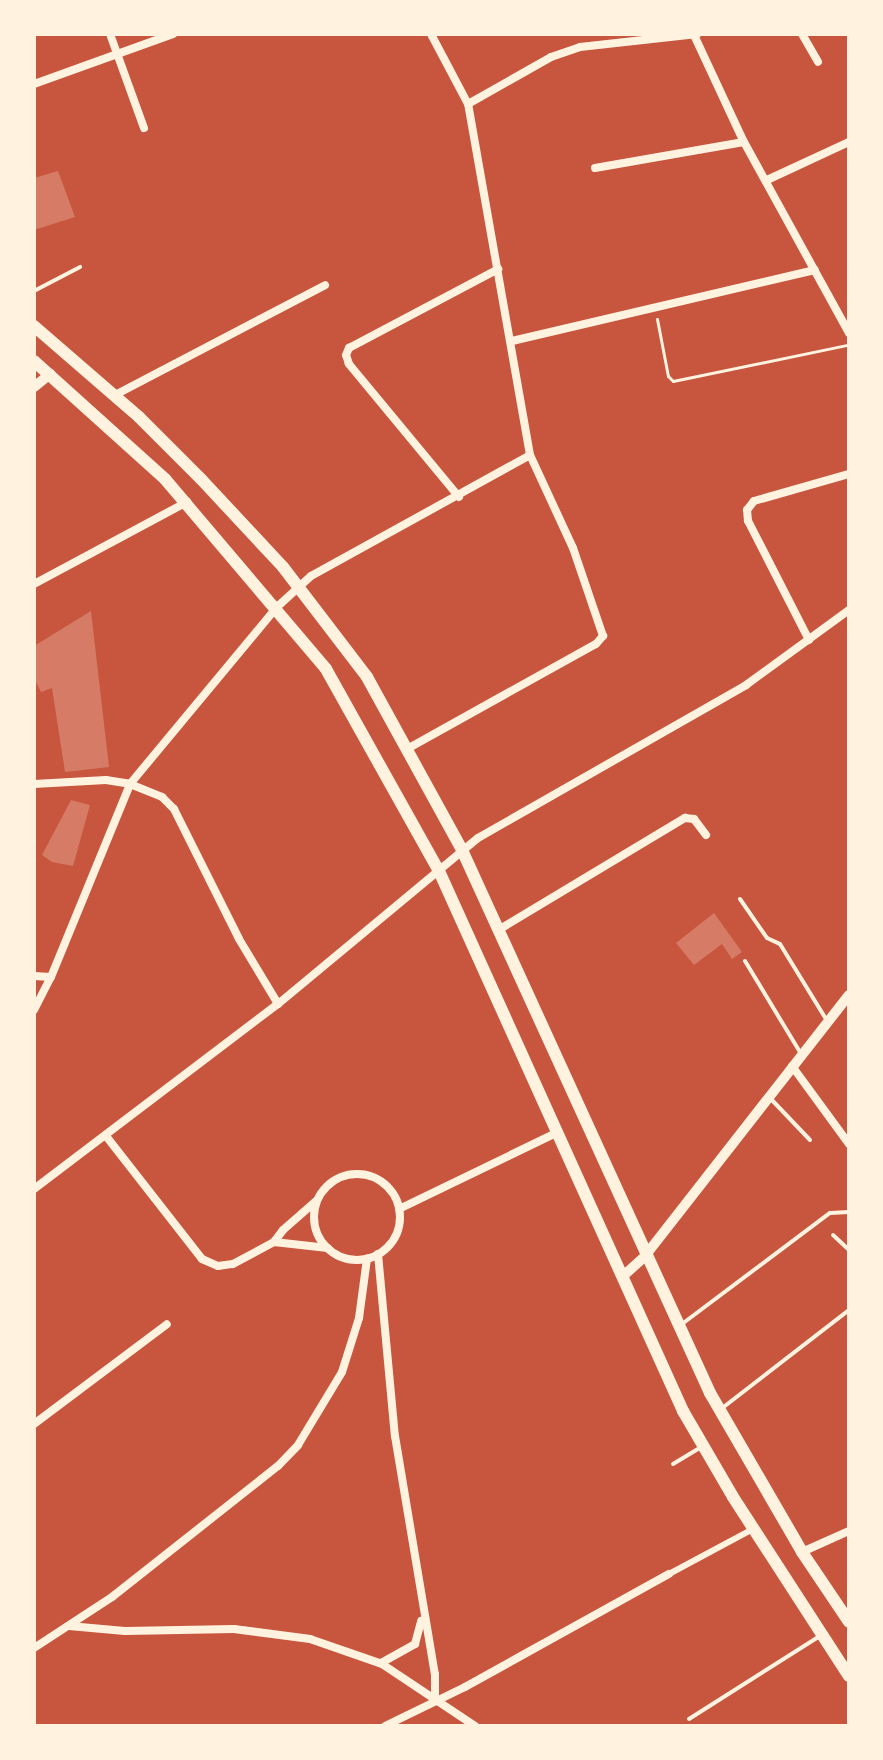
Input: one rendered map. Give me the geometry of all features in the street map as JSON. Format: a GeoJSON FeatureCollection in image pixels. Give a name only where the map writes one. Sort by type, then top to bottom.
{"type":"FeatureCollection","features":[{"type":"Feature","properties":{"kind":"main road"},"geometry":{"type":"LineString","coordinates":[[34,326],[115,395],[201,479],[297,585],[367,677],[462,850],[500,929],[645,1256],[719,1410],[802,1552],[849,1622]]}},
{"type":"Feature","properties":{"kind":"main road"},"geometry":{"type":"LineString","coordinates":[[34,361],[187,502],[326,669],[439,871],[702,1447],[849,1676]]}},
{"type":"Feature","properties":{"kind":"street"},"geometry":{"type":"LineString","coordinates":[[110,34],[144,128]]}},
{"type":"Feature","properties":{"kind":"street"},"geometry":{"type":"LineString","coordinates":[[34,84],[173,34]]}},
{"type":"Feature","properties":{"kind":"street"},"geometry":{"type":"LineString","coordinates":[[407,749],[596,644],[603,636],[573,548],[530,455],[468,104],[431,34]]}},
{"type":"Feature","properties":{"kind":"street"},"geometry":{"type":"LineString","coordinates":[[802,34],[818,62]]}},
{"type":"Feature","properties":{"kind":"street"},"geometry":{"type":"LineString","coordinates":[[468,104],[551,57],[580,47],[696,35],[744,142],[845,318],[849,333]]}},
{"type":"Feature","properties":{"kind":"street"},"geometry":{"type":"LineString","coordinates":[[595,168],[744,142]]}},
{"type":"Feature","properties":{"kind":"street"},"geometry":{"type":"LineString","coordinates":[[767,180],[849,142]]}},
{"type":"Feature","properties":{"kind":"street"},"geometry":{"type":"LineString","coordinates":[[459,497],[349,364],[346,355],[349,348],[498,269]]}},
{"type":"Feature","properties":{"kind":"street"},"geometry":{"type":"LineString","coordinates":[[512,341],[815,270]]}},
{"type":"Feature","properties":{"kind":"street"},"geometry":{"type":"LineString","coordinates":[[115,395],[325,285]]}},
{"type":"Feature","properties":{"kind":"street"},"geometry":{"type":"LineString","coordinates":[[34,387],[50,374]]}},
{"type":"Feature","properties":{"kind":"street"},"geometry":{"type":"LineString","coordinates":[[34,1010],[51,977],[130,784],[277,607],[297,585],[530,455]]}},
{"type":"Feature","properties":{"kind":"street"},"geometry":{"type":"LineString","coordinates":[[809,640],[748,521],[747,510],[754,501],[849,474]]}},
{"type":"Feature","properties":{"kind":"street"},"geometry":{"type":"LineString","coordinates":[[34,584],[187,502]]}},
{"type":"Feature","properties":{"kind":"street"},"geometry":{"type":"LineString","coordinates":[[34,1189],[278,1004],[462,850],[733,692],[849,610]]}},
{"type":"Feature","properties":{"kind":"street"},"geometry":{"type":"LineString","coordinates":[[34,784],[106,780],[130,784],[162,797],[174,809],[239,939],[278,1004]]}},
{"type":"Feature","properties":{"kind":"street"},"geometry":{"type":"LineString","coordinates":[[500,929],[685,818],[694,819],[706,835]]}},
{"type":"Feature","properties":{"kind":"street"},"geometry":{"type":"LineString","coordinates":[[34,976],[51,977]]}},
{"type":"Feature","properties":{"kind":"street"},"geometry":{"type":"LineString","coordinates":[[622,1277],[645,1256],[849,995]]}},
{"type":"Feature","properties":{"kind":"street"},"geometry":{"type":"LineString","coordinates":[[792,1066],[849,1144]]}},
{"type":"Feature","properties":{"kind":"street"},"geometry":{"type":"LineString","coordinates":[[399,1209],[558,1132]]}},
{"type":"Feature","properties":{"kind":"street"},"geometry":{"type":"LineString","coordinates":[[106,1136],[202,1259],[218,1266],[233,1264],[274,1242],[327,1186],[339,1178],[367,1175],[391,1190],[399,1209],[395,1237],[378,1254],[367,1259],[346,1258],[328,1248],[274,1242]]}},
{"type":"Feature","properties":{"kind":"street"},"geometry":{"type":"LineString","coordinates":[[316,1201],[317,1231],[328,1248]]}},
{"type":"Feature","properties":{"kind":"street"},"geometry":{"type":"LineString","coordinates":[[378,1254],[395,1436],[435,1674],[435,1700]]}},
{"type":"Feature","properties":{"kind":"street"},"geometry":{"type":"LineString","coordinates":[[34,1648],[112,1597],[278,1466],[298,1445],[342,1372],[359,1318],[367,1259]]}},
{"type":"Feature","properties":{"kind":"street"},"geometry":{"type":"LineString","coordinates":[[34,1424],[167,1324]]}},
{"type":"Feature","properties":{"kind":"street"},"geometry":{"type":"LineString","coordinates":[[385,1726],[465,1687],[753,1529]]}},
{"type":"Feature","properties":{"kind":"street"},"geometry":{"type":"LineString","coordinates":[[802,1552],[849,1531]]}},
{"type":"Feature","properties":{"kind":"street"},"geometry":{"type":"LineString","coordinates":[[381,1663],[415,1644],[423,1613]]}},
{"type":"Feature","properties":{"kind":"street"},"geometry":{"type":"LineString","coordinates":[[68,1626],[125,1631],[203,1628],[310,1639],[381,1663],[475,1726]]}},
{"type":"Feature","properties":{"kind":"lane"},"geometry":{"type":"LineString","coordinates":[[34,291],[80,267]]}},
{"type":"Feature","properties":{"kind":"lane"},"geometry":{"type":"LineString","coordinates":[[740,899],[767,938],[780,944],[828,1021]]}},
{"type":"Feature","properties":{"kind":"lane"},"geometry":{"type":"LineString","coordinates":[[745,961],[801,1054]]}},
{"type":"Feature","properties":{"kind":"lane"},"geometry":{"type":"LineString","coordinates":[[768,1096],[810,1140]]}},
{"type":"Feature","properties":{"kind":"lane"},"geometry":{"type":"LineString","coordinates":[[678,1327],[830,1213],[849,1212]]}},
{"type":"Feature","properties":{"kind":"lane"},"geometry":{"type":"LineString","coordinates":[[833,1235],[849,1250]]}},
{"type":"Feature","properties":{"kind":"lane"},"geometry":{"type":"LineString","coordinates":[[719,1410],[849,1310]]}},
{"type":"Feature","properties":{"kind":"lane"},"geometry":{"type":"LineString","coordinates":[[673,1464],[702,1447]]}},
{"type":"Feature","properties":{"kind":"lane"},"geometry":{"type":"LineString","coordinates":[[689,1719],[822,1634]]}},
{"type":"Feature","properties":{"kind":"path"},"geometry":{"type":"LineString","coordinates":[[654,307],[668,376],[673,381],[849,345]]}},
{"type":"Feature","properties":{"kind":"building"},"geometry":{"type":"Polygon","coordinates":[[[58,171],[75,217],[34,230],[34,178],[58,171]]]}},
{"type":"Feature","properties":{"kind":"building"},"geometry":{"type":"Polygon","coordinates":[[[91,611],[109,767],[65,772],[52,688],[41,692],[34,678],[34,646],[91,611]]]}},
{"type":"Feature","properties":{"kind":"building"},"geometry":{"type":"Polygon","coordinates":[[[71,800],[90,805],[73,866],[52,862],[42,855],[71,800]]]}},
{"type":"Feature","properties":{"kind":"building"},"geometry":{"type":"Polygon","coordinates":[[[714,913],[742,952],[732,959],[722,944],[694,965],[676,943],[714,913]]]}}]}
